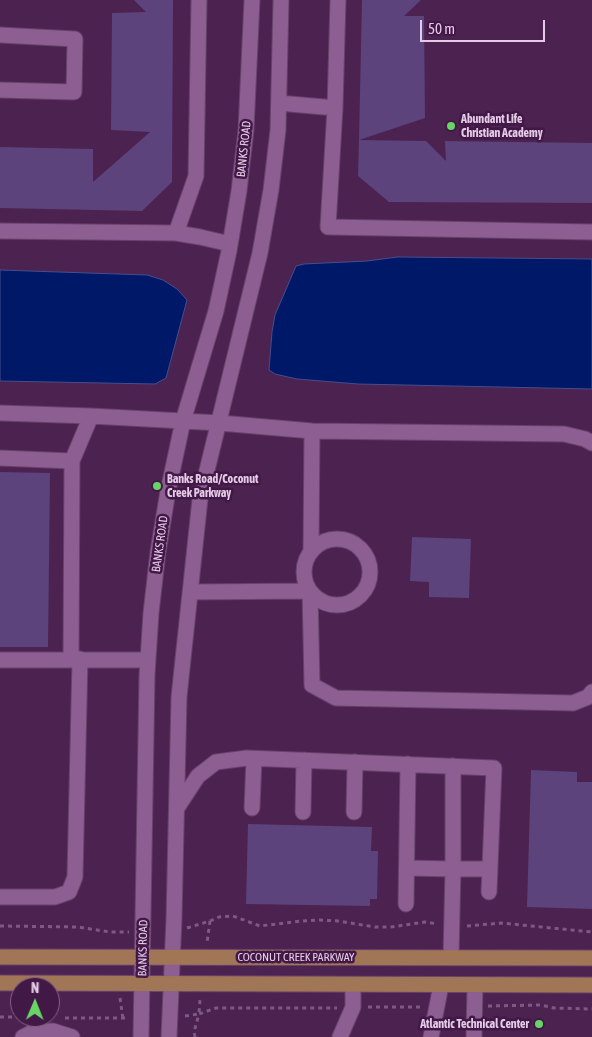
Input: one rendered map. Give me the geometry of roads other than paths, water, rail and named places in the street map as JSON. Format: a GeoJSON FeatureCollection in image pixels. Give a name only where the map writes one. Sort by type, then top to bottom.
{"type":"FeatureCollection","features":[{"type":"Feature","properties":{"kind":"main road","name":"COCONUT CREEK PARKWAY"},"geometry":{"type":"LineString","coordinates":[[0,957],[592,958]]}},
{"type":"Feature","properties":{"kind":"main road"},"geometry":{"type":"LineString","coordinates":[[0,983],[592,985]]}},
{"type":"Feature","properties":{"kind":"street"},"geometry":{"type":"LineString","coordinates":[[176,233],[196,176],[199,0]]}},
{"type":"Feature","properties":{"kind":"street","name":"BANKS ROAD"},"geometry":{"type":"LineString","coordinates":[[141,1037],[148,660],[151,613],[158,552],[182,420],[216,310],[239,191],[246,130],[252,0]]}},
{"type":"Feature","properties":{"kind":"street"},"geometry":{"type":"LineString","coordinates":[[169,1037],[179,697],[200,499],[260,253],[271,190],[278,130],[281,0]]}},
{"type":"Feature","properties":{"kind":"street"},"geometry":{"type":"LineString","coordinates":[[338,0],[335,108],[328,227],[592,232]]}},
{"type":"Feature","properties":{"kind":"street"},"geometry":{"type":"LineString","coordinates":[[0,35],[75,39],[74,92],[0,90]]}},
{"type":"Feature","properties":{"kind":"street"},"geometry":{"type":"LineString","coordinates":[[279,103],[335,108]]}},
{"type":"Feature","properties":{"kind":"street"},"geometry":{"type":"LineString","coordinates":[[0,230],[176,233],[230,244]]}},
{"type":"Feature","properties":{"kind":"street"},"geometry":{"type":"LineString","coordinates":[[0,413],[220,422],[312,431],[564,434],[585,439],[592,443]]}},
{"type":"Feature","properties":{"kind":"street"},"geometry":{"type":"LineString","coordinates":[[0,897],[55,897],[69,892],[75,877],[76,660],[72,460],[91,416]]}},
{"type":"Feature","properties":{"kind":"street"},"geometry":{"type":"LineString","coordinates":[[311,551],[325,541],[342,539],[358,546],[368,560],[370,569],[368,586],[363,593],[349,603],[332,605],[316,598],[306,584],[304,567],[311,551],[312,431]]}},
{"type":"Feature","properties":{"kind":"street"},"geometry":{"type":"LineString","coordinates":[[0,458],[72,460]]}},
{"type":"Feature","properties":{"kind":"street"},"geometry":{"type":"LineString","coordinates":[[190,592],[310,591]]}},
{"type":"Feature","properties":{"kind":"street"},"geometry":{"type":"LineString","coordinates":[[310,591],[312,685],[336,698],[573,703],[588,697],[592,692]]}},
{"type":"Feature","properties":{"kind":"street"},"geometry":{"type":"LineString","coordinates":[[0,660],[148,660]]}},
{"type":"Feature","properties":{"kind":"street"},"geometry":{"type":"LineString","coordinates":[[176,809],[198,776],[216,762],[254,758],[494,768],[489,892]]}},
{"type":"Feature","properties":{"kind":"street"},"geometry":{"type":"LineString","coordinates":[[252,808],[254,758]]}},
{"type":"Feature","properties":{"kind":"street"},"geometry":{"type":"LineString","coordinates":[[302,812],[304,760]]}},
{"type":"Feature","properties":{"kind":"street"},"geometry":{"type":"LineString","coordinates":[[354,812],[355,762]]}},
{"type":"Feature","properties":{"kind":"street"},"geometry":{"type":"LineString","coordinates":[[406,904],[408,764]]}},
{"type":"Feature","properties":{"kind":"street"},"geometry":{"type":"LineString","coordinates":[[452,957],[453,766]]}},
{"type":"Feature","properties":{"kind":"street"},"geometry":{"type":"LineString","coordinates":[[406,868],[490,869]]}},
{"type":"Feature","properties":{"kind":"street"},"geometry":{"type":"LineString","coordinates":[[340,1037],[353,1007],[353,985]]}},
{"type":"Feature","properties":{"kind":"street"},"geometry":{"type":"LineString","coordinates":[[431,1037],[441,985]]}},
{"type":"Feature","properties":{"kind":"street"},"geometry":{"type":"LineString","coordinates":[[474,1037],[475,985]]}},
{"type":"Feature","properties":{"kind":"street"},"geometry":{"type":"LineString","coordinates":[[23,1037],[33,1032],[53,1031],[72,1037]]}},
{"type":"Feature","properties":{"kind":"place","name":"Abundant Life Christian Academy"},"geometry":{"type":"Point","coordinates":[451,126]}},
{"type":"Feature","properties":{"kind":"place","name":"Banks Road/Coconut Creek Parkway"},"geometry":{"type":"Point","coordinates":[157,486]}},
{"type":"Feature","properties":{"kind":"place","name":"Atlantic Technical Center"},"geometry":{"type":"Point","coordinates":[539,1024]}}]}
